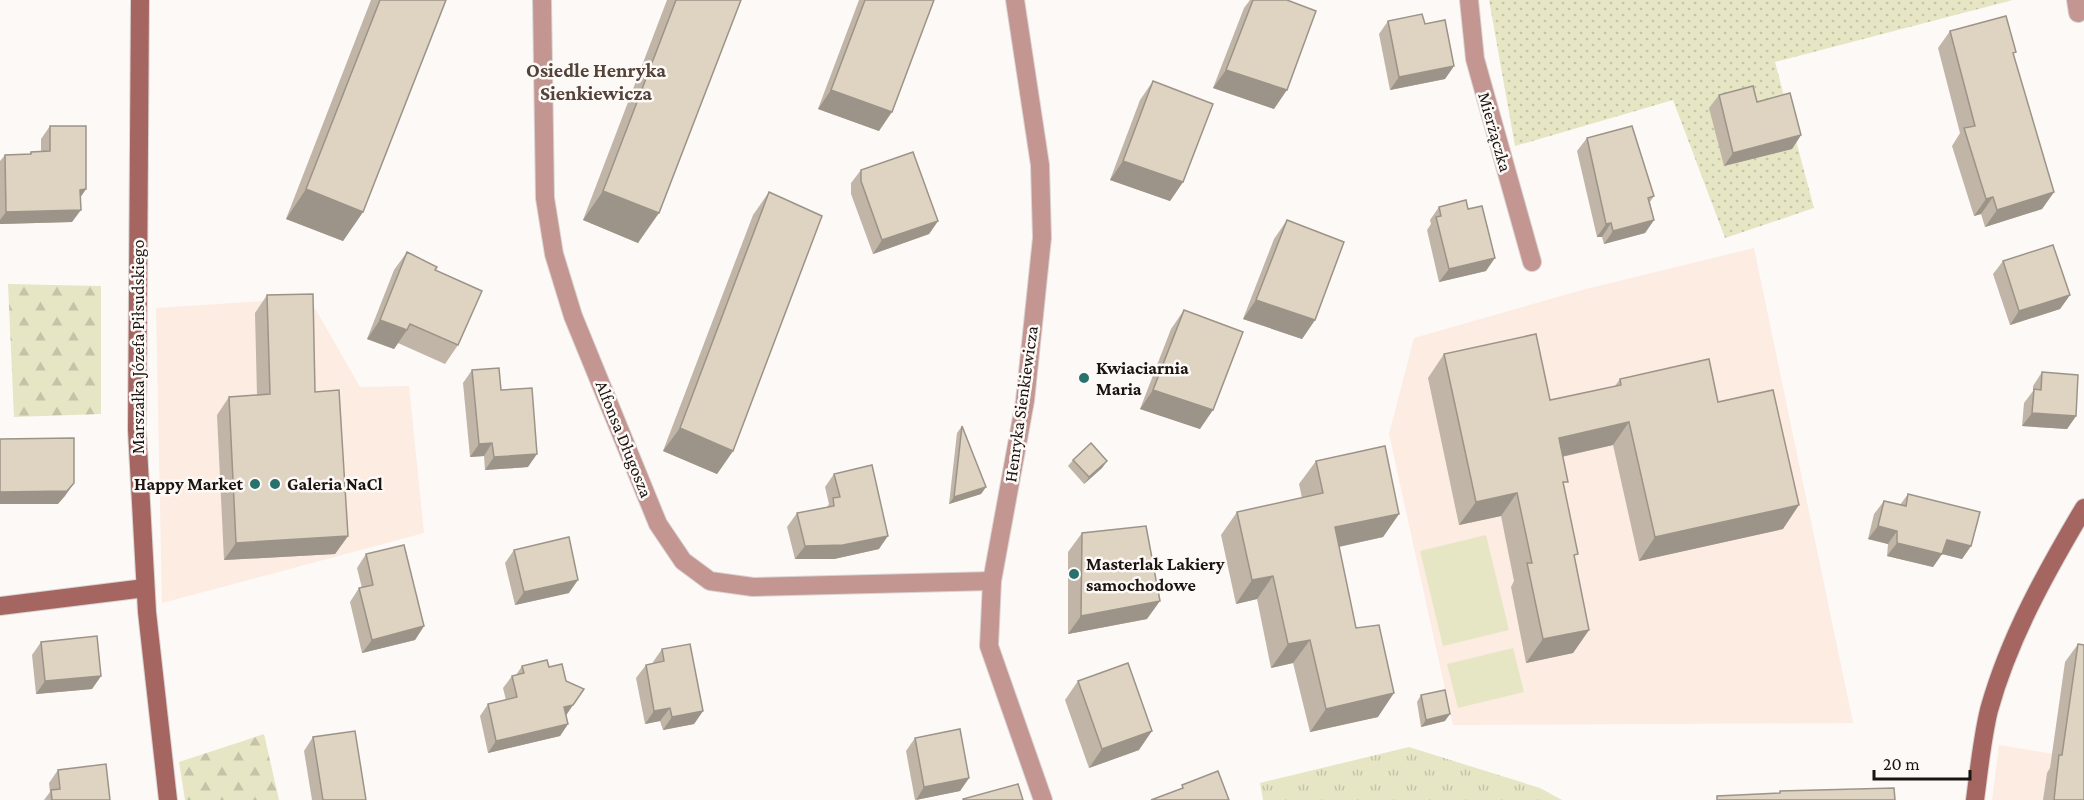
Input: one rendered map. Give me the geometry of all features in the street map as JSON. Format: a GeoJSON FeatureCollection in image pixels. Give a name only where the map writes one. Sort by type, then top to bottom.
{"type":"FeatureCollection","features":[{"type":"Feature","properties":{"kind":"main road","name":"Marszałka Józefa Piłsudskiego"},"geometry":{"type":"LineString","coordinates":[[140,0],[137,430],[145,588],[168,800]]}},
{"type":"Feature","properties":{"kind":"main road"},"geometry":{"type":"LineString","coordinates":[[1975,800],[1990,709],[2015,637],[2050,566],[2084,508]]}},
{"type":"Feature","properties":{"kind":"main road"},"geometry":{"type":"LineString","coordinates":[[0,606],[145,588]]}},
{"type":"Feature","properties":{"kind":"street","name":"Alfonsa Długosza"},"geometry":{"type":"LineString","coordinates":[[542,0],[545,198],[554,254],[573,316],[658,524],[682,561],[710,581],[753,587],[992,581]]}},
{"type":"Feature","properties":{"kind":"street","name":"Henryka Sienkiewicza"},"geometry":{"type":"LineString","coordinates":[[1015,0],[1040,165],[1042,238],[1025,401],[992,581],[989,646],[1042,800]]}},
{"type":"Feature","properties":{"kind":"street","name":"Mierżączka"},"geometry":{"type":"LineString","coordinates":[[1469,0],[1475,59],[1532,262]]}},
{"type":"Feature","properties":{"kind":"shaded area"},"geometry":{"type":"Polygon","coordinates":[[[1754,248],[1853,723],[1453,725],[1389,434],[1414,338],[1582,290],[1754,248]]]}},
{"type":"Feature","properties":{"kind":"shaded area"},"geometry":{"type":"Polygon","coordinates":[[[309,298],[360,387],[409,386],[424,533],[162,603],[156,308],[309,298]]]}},
{"type":"Feature","properties":{"kind":"shaded area"},"geometry":{"type":"Polygon","coordinates":[[[1999,745],[2084,759],[2084,800],[1992,800],[1999,745]]]}},
{"type":"Feature","properties":{"kind":"green space"},"geometry":{"type":"Polygon","coordinates":[[[1489,0],[2013,0],[1775,62],[1814,208],[1725,238],[1673,100],[1515,146],[1489,0]]]}},
{"type":"Feature","properties":{"kind":"green space"},"geometry":{"type":"Polygon","coordinates":[[[8,284],[101,286],[101,414],[14,417],[8,284]]]}},
{"type":"Feature","properties":{"kind":"green space"},"geometry":{"type":"Polygon","coordinates":[[[1486,535],[1509,630],[1443,646],[1420,551],[1486,535]]]}},
{"type":"Feature","properties":{"kind":"green space"},"geometry":{"type":"Polygon","coordinates":[[[1513,648],[1524,692],[1458,708],[1447,664],[1513,648]]]}},
{"type":"Feature","properties":{"kind":"green space"},"geometry":{"type":"Polygon","coordinates":[[[264,734],[279,800],[185,800],[179,762],[264,734]]]}},
{"type":"Feature","properties":{"kind":"green space"},"geometry":{"type":"Polygon","coordinates":[[[1409,747],[1540,788],[1562,800],[1263,800],[1260,783],[1409,747]]]}},
{"type":"Feature","properties":{"kind":"building"},"geometry":{"type":"Polygon","coordinates":[[[380,0],[446,0],[363,212],[306,189],[380,0]]]}},
{"type":"Feature","properties":{"kind":"building"},"geometry":{"type":"Polygon","coordinates":[[[676,0],[741,0],[659,213],[603,191],[676,0]]]}},
{"type":"Feature","properties":{"kind":"building"},"geometry":{"type":"Polygon","coordinates":[[[865,0],[934,0],[892,112],[831,90],[865,0]]]}},
{"type":"Feature","properties":{"kind":"building"},"geometry":{"type":"Polygon","coordinates":[[[1253,0],[1287,0],[1316,11],[1287,90],[1226,70],[1253,0]]]}},
{"type":"Feature","properties":{"kind":"building"},"geometry":{"type":"Polygon","coordinates":[[[1422,14],[1425,24],[1445,20],[1454,66],[1399,77],[1388,21],[1422,14]]]}},
{"type":"Feature","properties":{"kind":"building"},"geometry":{"type":"Polygon","coordinates":[[[2006,16],[2016,52],[2013,53],[2054,192],[1997,210],[1993,197],[1986,199],[1964,128],[1975,126],[1950,31],[2006,16]]]}},
{"type":"Feature","properties":{"kind":"building"},"geometry":{"type":"Polygon","coordinates":[[[1153,81],[1213,104],[1183,182],[1123,161],[1153,81]]]}},
{"type":"Feature","properties":{"kind":"building"},"geometry":{"type":"Polygon","coordinates":[[[1753,86],[1757,102],[1790,93],[1801,135],[1733,153],[1719,95],[1753,86]]]}},
{"type":"Feature","properties":{"kind":"building"},"geometry":{"type":"Polygon","coordinates":[[[50,126],[86,126],[86,189],[80,190],[81,210],[6,212],[5,155],[50,151],[50,126]]]}},
{"type":"Feature","properties":{"kind":"building"},"geometry":{"type":"Polygon","coordinates":[[[1632,126],[1654,196],[1648,198],[1654,220],[1613,231],[1611,223],[1606,224],[1587,138],[1632,126]]]}},
{"type":"Feature","properties":{"kind":"building"},"geometry":{"type":"Polygon","coordinates":[[[913,152],[938,221],[882,240],[861,181],[861,170],[913,152]]]}},
{"type":"Feature","properties":{"kind":"building"},"geometry":{"type":"Polygon","coordinates":[[[769,192],[822,216],[733,451],[680,428],[769,192]]]}},
{"type":"Feature","properties":{"kind":"building"},"geometry":{"type":"Polygon","coordinates":[[[1466,200],[1468,209],[1482,206],[1495,258],[1449,269],[1436,217],[1441,216],[1439,207],[1466,200]]]}},
{"type":"Feature","properties":{"kind":"building"},"geometry":{"type":"Polygon","coordinates":[[[1287,220],[1344,242],[1315,320],[1256,300],[1287,220]]]}},
{"type":"Feature","properties":{"kind":"building"},"geometry":{"type":"Polygon","coordinates":[[[2053,245],[2070,295],[2019,311],[2003,261],[2053,245]]]}},
{"type":"Feature","properties":{"kind":"building"},"geometry":{"type":"Polygon","coordinates":[[[407,252],[437,267],[435,270],[482,291],[458,345],[410,324],[407,330],[380,320],[407,252]]]}},
{"type":"Feature","properties":{"kind":"building","name":"Galeria NaCl"},"geometry":{"type":"Polygon","coordinates":[[[313,294],[315,392],[339,390],[348,536],[236,543],[229,397],[270,394],[267,295],[313,294]]]}},
{"type":"Feature","properties":{"kind":"building"},"geometry":{"type":"Polygon","coordinates":[[[1184,310],[1243,332],[1213,410],[1153,390],[1184,310]]]}},
{"type":"Feature","properties":{"kind":"building"},"geometry":{"type":"Polygon","coordinates":[[[1536,334],[1550,400],[1621,385],[1620,379],[1709,359],[1718,402],[1773,390],[1799,505],[1655,537],[1629,422],[1559,438],[1568,482],[1563,482],[1578,554],[1574,555],[1589,630],[1543,639],[1527,563],[1532,563],[1517,493],[1476,502],[1444,354],[1536,334]]]}},
{"type":"Feature","properties":{"kind":"building"},"geometry":{"type":"Polygon","coordinates":[[[499,368],[501,390],[532,388],[537,454],[494,457],[492,443],[479,444],[472,370],[499,368]]]}},
{"type":"Feature","properties":{"kind":"building"},"geometry":{"type":"Polygon","coordinates":[[[2042,372],[2078,375],[2076,416],[2032,413],[2034,389],[2041,390],[2042,372]]]}},
{"type":"Feature","properties":{"kind":"building"},"geometry":{"type":"Polygon","coordinates":[[[962,426],[986,487],[954,497],[962,426]]]}},
{"type":"Feature","properties":{"kind":"building"},"geometry":{"type":"Polygon","coordinates":[[[74,438],[74,483],[67,491],[0,492],[0,439],[74,438]]]}},
{"type":"Feature","properties":{"kind":"building"},"geometry":{"type":"Polygon","coordinates":[[[1091,443],[1107,461],[1089,477],[1073,460],[1091,443]]]}},
{"type":"Feature","properties":{"kind":"building"},"geometry":{"type":"Polygon","coordinates":[[[1385,446],[1399,514],[1335,527],[1356,628],[1379,625],[1394,693],[1326,709],[1310,640],[1288,644],[1273,576],[1252,580],[1237,512],[1323,493],[1316,461],[1385,446]]]}},
{"type":"Feature","properties":{"kind":"building"},"geometry":{"type":"Polygon","coordinates":[[[872,465],[888,536],[843,545],[805,546],[797,513],[834,506],[833,498],[840,497],[834,474],[872,465]]]}},
{"type":"Feature","properties":{"kind":"building"},"geometry":{"type":"Polygon","coordinates":[[[1908,494],[1980,512],[1971,546],[1947,540],[1942,554],[1897,543],[1897,531],[1878,526],[1884,501],[1906,506],[1908,494]]]}},
{"type":"Feature","properties":{"kind":"building"},"geometry":{"type":"Polygon","coordinates":[[[1146,526],[1160,601],[1081,616],[1082,533],[1146,526]]]}},
{"type":"Feature","properties":{"kind":"building"},"geometry":{"type":"Polygon","coordinates":[[[569,537],[578,580],[524,592],[514,550],[569,537]]]}},
{"type":"Feature","properties":{"kind":"building"},"geometry":{"type":"Polygon","coordinates":[[[404,545],[424,626],[372,640],[359,588],[373,585],[366,554],[404,545]]]}},
{"type":"Feature","properties":{"kind":"building"},"geometry":{"type":"Polygon","coordinates":[[[97,636],[101,676],[45,681],[41,642],[97,636]]]}},
{"type":"Feature","properties":{"kind":"building"},"geometry":{"type":"Polygon","coordinates":[[[690,644],[703,711],[672,717],[670,708],[654,711],[646,665],[664,661],[662,649],[690,644]]]}},
{"type":"Feature","properties":{"kind":"building"},"geometry":{"type":"Polygon","coordinates":[[[2078,644],[2084,645],[2084,800],[2054,800],[2059,755],[2062,755],[2078,644]]]}},
{"type":"Feature","properties":{"kind":"building"},"geometry":{"type":"Polygon","coordinates":[[[547,660],[549,667],[562,664],[566,681],[584,689],[573,705],[564,707],[568,724],[496,741],[488,704],[517,697],[512,676],[524,673],[522,666],[547,660]]]}},
{"type":"Feature","properties":{"kind":"building"},"geometry":{"type":"Polygon","coordinates":[[[1128,663],[1152,731],[1102,749],[1078,681],[1128,663]]]}},
{"type":"Feature","properties":{"kind":"building"},"geometry":{"type":"Polygon","coordinates":[[[1445,690],[1450,714],[1426,720],[1421,695],[1445,690]]]}},
{"type":"Feature","properties":{"kind":"building"},"geometry":{"type":"Polygon","coordinates":[[[960,729],[969,778],[924,787],[915,738],[960,729]]]}},
{"type":"Feature","properties":{"kind":"building"},"geometry":{"type":"Polygon","coordinates":[[[355,731],[366,800],[323,800],[313,737],[355,731]]]}},
{"type":"Feature","properties":{"kind":"building"},"geometry":{"type":"Polygon","coordinates":[[[106,764],[110,800],[52,800],[51,790],[60,789],[58,770],[106,764]]]}},
{"type":"Feature","properties":{"kind":"building"},"geometry":{"type":"Polygon","coordinates":[[[1218,771],[1229,800],[1151,800],[1183,788],[1182,785],[1218,771]]]}},
{"type":"Feature","properties":{"kind":"building"},"geometry":{"type":"Polygon","coordinates":[[[1018,784],[1023,800],[963,800],[963,799],[1018,784]]]}},
{"type":"Feature","properties":{"kind":"building"},"geometry":{"type":"Polygon","coordinates":[[[1894,788],[1895,800],[1717,800],[1717,796],[1780,793],[1780,791],[1894,788]]]}},
{"type":"Feature","properties":{"kind":"place","name":"Kwiaciarnia Maria"},"geometry":{"type":"Point","coordinates":[1084,378]}},
{"type":"Feature","properties":{"kind":"place","name":"Happy Market"},"geometry":{"type":"Point","coordinates":[255,484]}},
{"type":"Feature","properties":{"kind":"place","name":"Galeria NaCl"},"geometry":{"type":"Point","coordinates":[275,484]}},
{"type":"Feature","properties":{"kind":"place","name":"Masterlak Lakiery samochodowe"},"geometry":{"type":"Point","coordinates":[1074,574]}},
{"type":"Feature","properties":{"kind":"district","name":"Osiedle Henryka Sienkiewicza"},"geometry":{"type":"Point","coordinates":[596,82]}}]}
